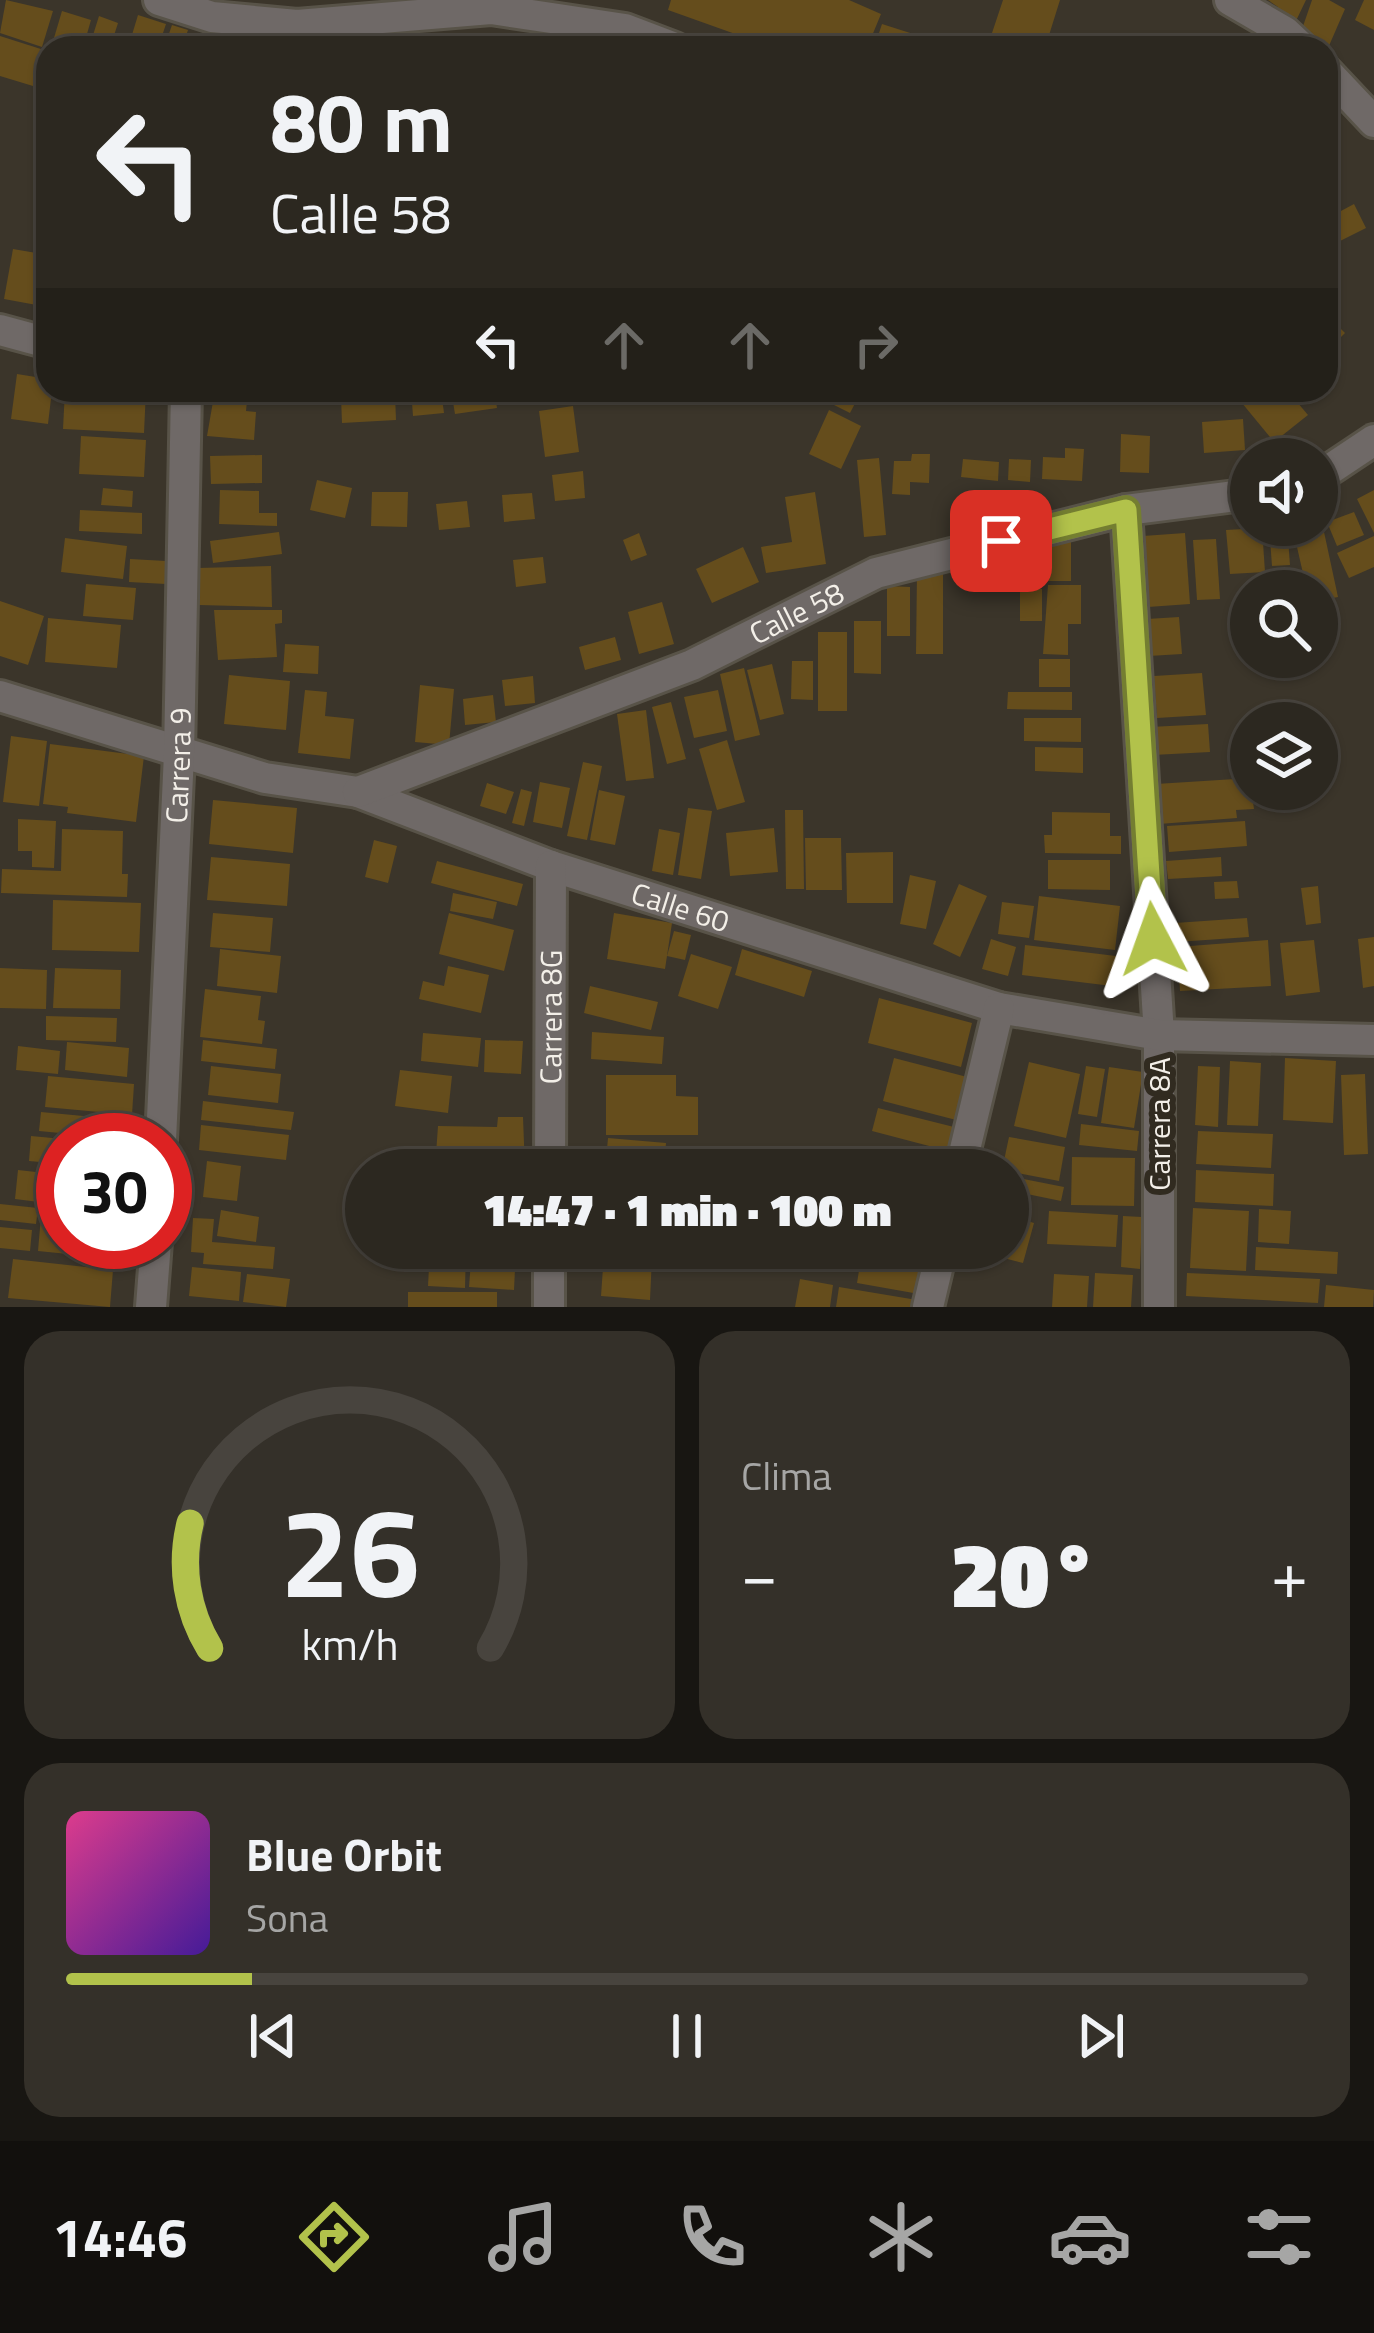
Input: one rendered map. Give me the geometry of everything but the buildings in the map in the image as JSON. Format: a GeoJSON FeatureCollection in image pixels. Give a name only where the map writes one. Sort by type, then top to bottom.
{"type":"FeatureCollection","features":[{"type":"Feature","properties":{"kind":"street"},"geometry":{"type":"LineString","coordinates":[[159,0],[212,22],[297,25],[491,9],[625,29],[643,36]]}},
{"type":"Feature","properties":{"kind":"street"},"geometry":{"type":"LineString","coordinates":[[1230,0],[1289,36]]}},
{"type":"Feature","properties":{"kind":"street"},"geometry":{"type":"LineString","coordinates":[[1338,84],[1374,122]]}},
{"type":"Feature","properties":{"kind":"street"},"geometry":{"type":"LineString","coordinates":[[0,331],[36,340]]}},
{"type":"Feature","properties":{"kind":"street","name":"Carrera 9"},"geometry":{"type":"LineString","coordinates":[[162,1113],[179,754],[186,402]]}},
{"type":"Feature","properties":{"kind":"street"},"geometry":{"type":"LineString","coordinates":[[1338,464],[1374,440]]}},
{"type":"Feature","properties":{"kind":"street","name":"Calle 58"},"geometry":{"type":"LineString","coordinates":[[358,792],[692,665],[876,573],[1126,510],[1230,497]]}},
{"type":"Feature","properties":{"kind":"street","name":"Carrera 8A"},"geometry":{"type":"LineString","coordinates":[[1126,510],[1159,1035],[1160,1307]]}},
{"type":"Feature","properties":{"kind":"street","name":"Calle 60"},"geometry":{"type":"LineString","coordinates":[[0,696],[265,778],[358,792],[550,866],[999,1008],[1159,1035],[1374,1040]]}},
{"type":"Feature","properties":{"kind":"street","name":"Carrera 8G"},"geometry":{"type":"LineString","coordinates":[[550,866],[550,1149]]}},
{"type":"Feature","properties":{"kind":"street"},"geometry":{"type":"LineString","coordinates":[[965,1149],[999,1008]]}},
{"type":"Feature","properties":{"kind":"street"},"geometry":{"type":"LineString","coordinates":[[151,1307],[154,1269]]}},
{"type":"Feature","properties":{"kind":"street"},"geometry":{"type":"LineString","coordinates":[[549,1307],[550,1269]]}},
{"type":"Feature","properties":{"kind":"street"},"geometry":{"type":"LineString","coordinates":[[928,1307],[937,1269]]}},
{"type":"Feature","properties":{"kind":"route"},"geometry":{"type":"LineString","coordinates":[[1001,541],[1126,510],[1153,939]]}}]}
